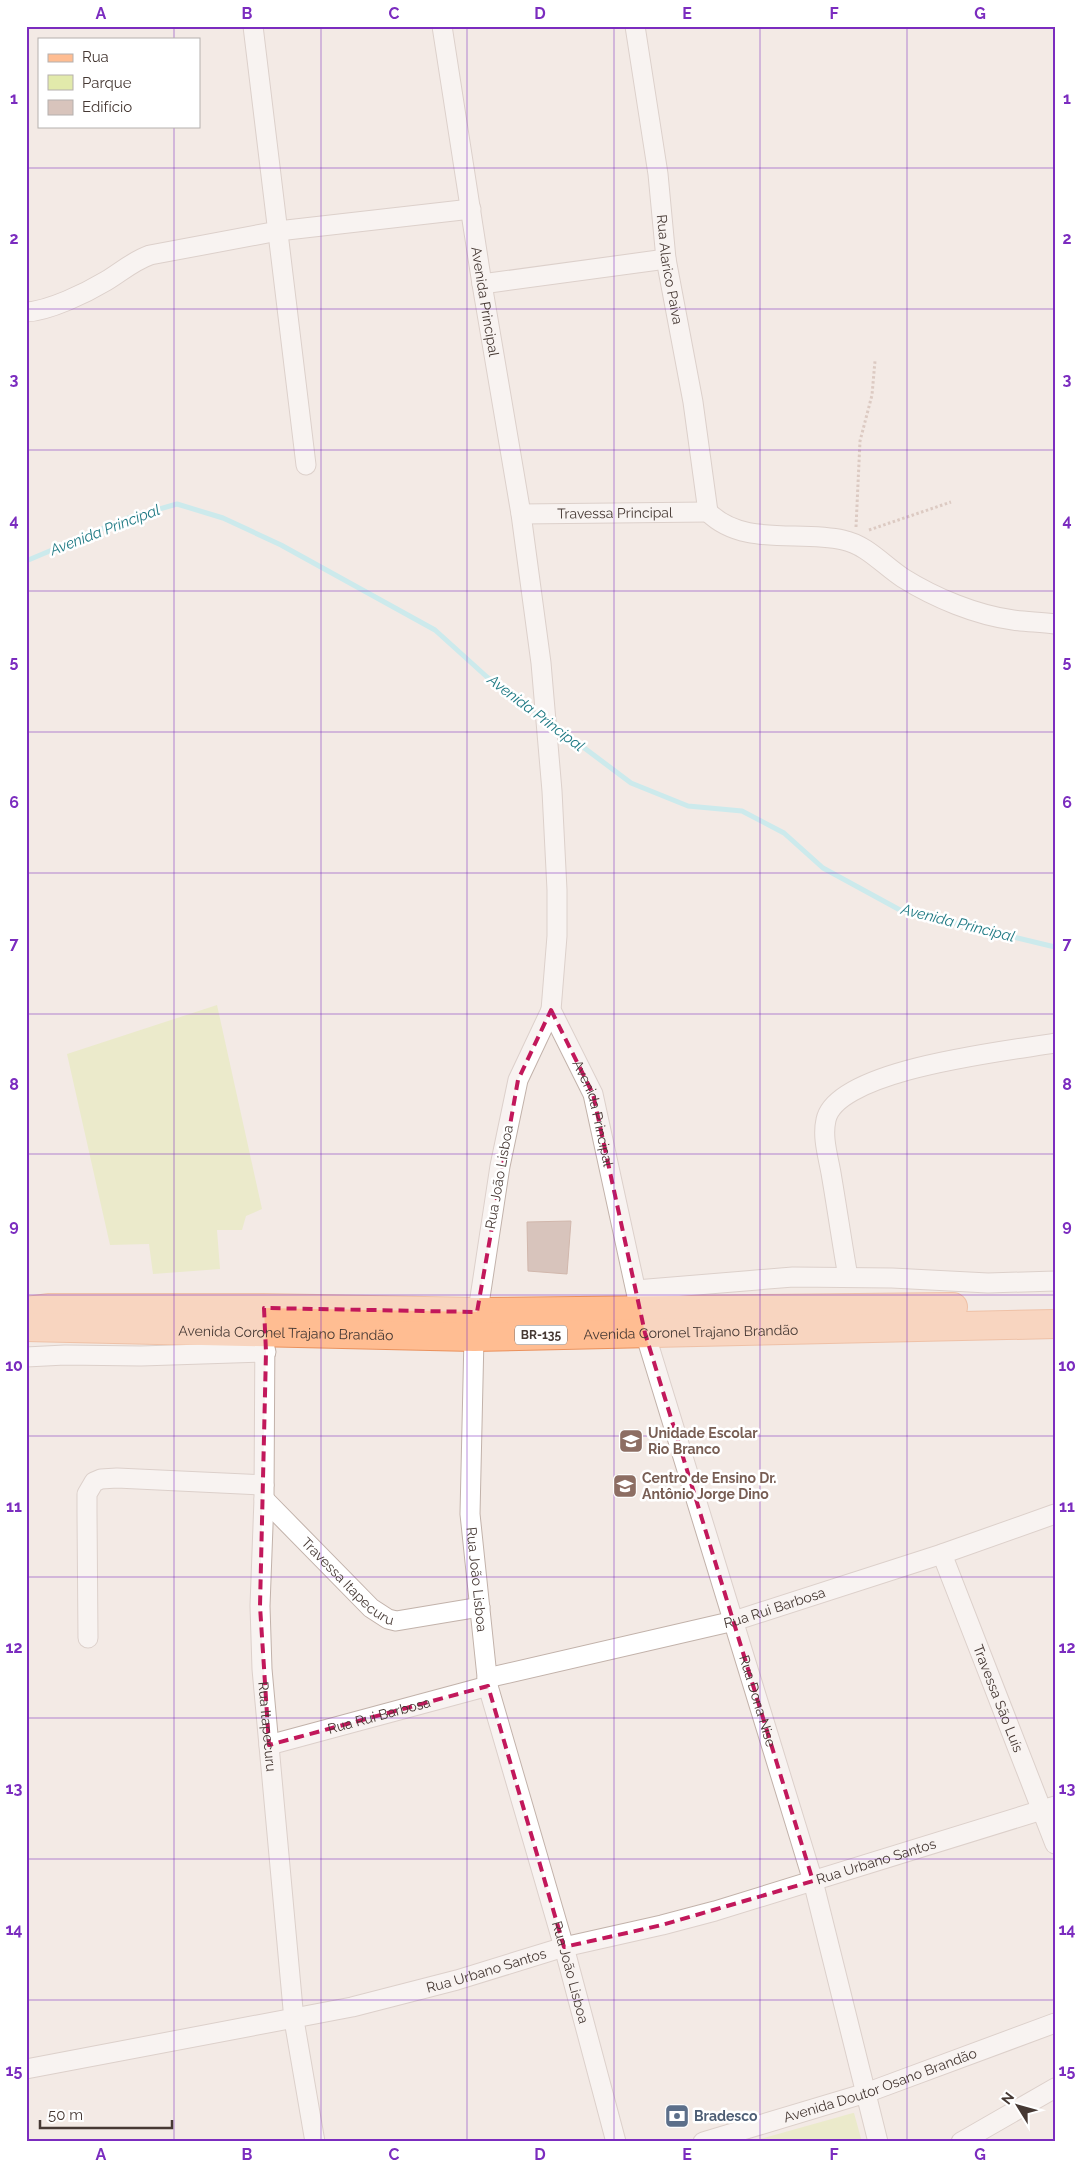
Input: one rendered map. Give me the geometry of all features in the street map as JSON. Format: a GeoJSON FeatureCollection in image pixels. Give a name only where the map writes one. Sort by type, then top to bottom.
{"type":"FeatureCollection","features":[{"type":"Feature","properties":{"kind":"main road","name":"Avenida Coronel Trajano Brandão"},"geometry":{"type":"LineString","coordinates":[[26,1327],[266,1331],[475,1324],[641,1311],[1055,1306]]}},
{"type":"Feature","properties":{"kind":"main road","name":"Avenida Coronel Trajano Brandão"},"geometry":{"type":"LineString","coordinates":[[26,1311],[48,1308],[266,1331]]}},
{"type":"Feature","properties":{"kind":"main road","name":"Avenida Coronel Trajano Brandão"},"geometry":{"type":"LineString","coordinates":[[641,1311],[1055,1324]]}},
{"type":"Feature","properties":{"kind":"street"},"geometry":{"type":"LineString","coordinates":[[253,26],[306,464]]}},
{"type":"Feature","properties":{"kind":"street","name":"Avenida Principal"},"geometry":{"type":"LineString","coordinates":[[442,26],[482,284],[522,514],[545,706],[557,890],[557,936],[552,1010],[593,1094],[641,1311]]}},
{"type":"Feature","properties":{"kind":"street","name":"Rua Alarico Paiva"},"geometry":{"type":"LineString","coordinates":[[635,26],[658,174],[666,259],[693,402],[708,512]]}},
{"type":"Feature","properties":{"kind":"street"},"geometry":{"type":"LineString","coordinates":[[26,312],[49,307],[82,293],[150,255],[278,231],[471,208]]}},
{"type":"Feature","properties":{"kind":"street"},"geometry":{"type":"LineString","coordinates":[[482,284],[666,259]]}},
{"type":"Feature","properties":{"kind":"street"},"geometry":{"type":"LineString","coordinates":[[708,512],[716,520],[739,531],[849,537],[902,578],[927,592],[964,606],[1012,620],[1055,624]]}},
{"type":"Feature","properties":{"kind":"street","name":"Travessa Principal"},"geometry":{"type":"LineString","coordinates":[[522,514],[708,512]]}},
{"type":"Feature","properties":{"kind":"street","name":"Rua João Lisboa"},"geometry":{"type":"LineString","coordinates":[[552,1010],[518,1080],[500,1166],[475,1324],[470,1514],[488,1682],[564,1947],[616,2142]]}},
{"type":"Feature","properties":{"kind":"street"},"geometry":{"type":"LineString","coordinates":[[848,1277],[826,1136],[826,1118],[831,1108],[847,1093],[896,1072],[1055,1043]]}},
{"type":"Feature","properties":{"kind":"street","name":"Avenida Coronel Trajano Brandão"},"geometry":{"type":"LineString","coordinates":[[641,1311],[793,1277],[848,1277],[988,1283],[1055,1281]]}},
{"type":"Feature","properties":{"kind":"street","name":"Rua Dona Nise"},"geometry":{"type":"LineString","coordinates":[[641,1311],[813,1881],[878,2142]]}},
{"type":"Feature","properties":{"kind":"street"},"geometry":{"type":"LineString","coordinates":[[26,1357],[65,1355],[141,1356],[266,1331]]}},
{"type":"Feature","properties":{"kind":"street","name":"Rua Itapecuru"},"geometry":{"type":"LineString","coordinates":[[266,1331],[264,1492],[260,1606],[262,1669],[294,2020],[315,2142]]}},
{"type":"Feature","properties":{"kind":"street"},"geometry":{"type":"LineString","coordinates":[[88,1638],[87,1494],[94,1482],[101,1478],[117,1478],[264,1492]]}},
{"type":"Feature","properties":{"kind":"street","name":"Travessa Itapecuru"},"geometry":{"type":"LineString","coordinates":[[264,1492],[371,1608],[388,1619],[407,1620],[480,1607]]}},
{"type":"Feature","properties":{"kind":"street","name":"Rua Rui Barbosa"},"geometry":{"type":"LineString","coordinates":[[269,1746],[488,1682],[734,1621],[942,1554],[1055,1514]]}},
{"type":"Feature","properties":{"kind":"street","name":"Travessa São Luís"},"geometry":{"type":"LineString","coordinates":[[942,1554],[1048,1808],[1055,1844]]}},
{"type":"Feature","properties":{"kind":"street","name":"Rua Urbano Santos"},"geometry":{"type":"LineString","coordinates":[[26,2069],[294,2020],[352,2007],[457,1980],[564,1947],[662,1926],[1048,1808]]}},
{"type":"Feature","properties":{"kind":"street","name":"Avenida Doutor Osano Brandão"},"geometry":{"type":"LineString","coordinates":[[703,2142],[866,2094],[1055,2023]]}},
{"type":"Feature","properties":{"kind":"street"},"geometry":{"type":"LineString","coordinates":[[961,2142],[1055,2088]]}},
{"type":"Feature","properties":{"kind":"path"},"geometry":{"type":"LineString","coordinates":[[875,361],[872,395],[860,441],[849,537],[951,502]]}},
{"type":"Feature","properties":{"kind":"highlighted area"},"geometry":{"type":"Polygon","coordinates":[[[551,1010],[593,1094],[645,1333],[813,1881],[662,1925],[564,1947],[488,1686],[269,1745],[260,1606],[266,1352],[264,1308],[477,1312],[518,1080],[551,1010]]]}},
{"type":"Feature","properties":{"kind":"green space"},"geometry":{"type":"Polygon","coordinates":[[[217,1005],[262,1209],[246,1216],[242,1230],[217,1230],[220,1269],[153,1274],[149,1244],[110,1245],[67,1054],[217,1005]]]}},
{"type":"Feature","properties":{"kind":"green space"},"geometry":{"type":"Polygon","coordinates":[[[853,2113],[862,2142],[749,2142],[853,2113]]]}},
{"type":"Feature","properties":{"kind":"building"},"geometry":{"type":"Polygon","coordinates":[[[571,1221],[567,1274],[528,1271],[527,1222],[571,1221]]]}},
{"type":"Feature","properties":{"kind":"waterway","name":"Avenida Principal"},"geometry":{"type":"LineString","coordinates":[[26,561],[128,518],[177,504],[223,518],[281,545],[435,630],[487,677],[540,715]]}},
{"type":"Feature","properties":{"kind":"waterway","name":"Avenida Principal"},"geometry":{"type":"LineString","coordinates":[[551,723],[631,783],[688,806],[742,811],[784,833],[823,868],[900,910],[1055,947]]}},
{"type":"Feature","properties":{"kind":"place","name":"Unidade Escolar Rio Branco"},"geometry":{"type":"Point","coordinates":[631,1441]}},
{"type":"Feature","properties":{"kind":"place","name":"Centro de Ensino Dr. Antônio Jorge Dino"},"geometry":{"type":"Point","coordinates":[625,1486]}},
{"type":"Feature","properties":{"kind":"place","name":"Bradesco"},"geometry":{"type":"Point","coordinates":[677,2116]}}]}
